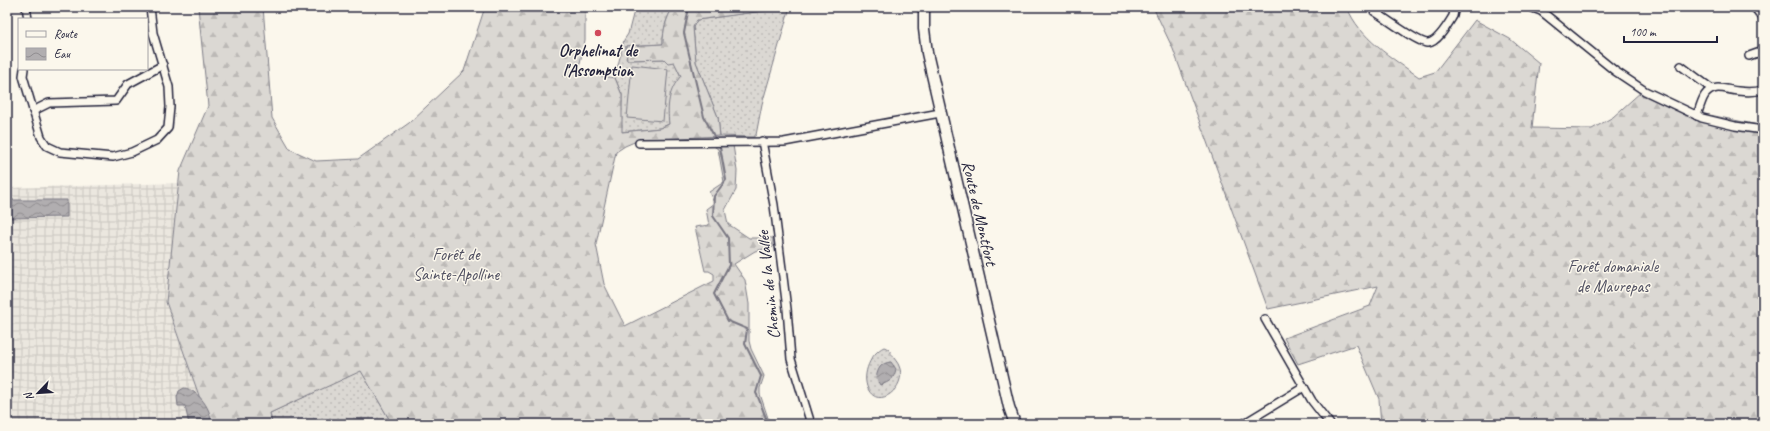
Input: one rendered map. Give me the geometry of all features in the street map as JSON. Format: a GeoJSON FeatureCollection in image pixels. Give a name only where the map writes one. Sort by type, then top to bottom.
{"type":"FeatureCollection","features":[{"type":"Feature","properties":{"kind":"street"},"geometry":{"type":"LineString","coordinates":[[26,7],[28,18]]}},
{"type":"Feature","properties":{"kind":"street"},"geometry":{"type":"LineString","coordinates":[[24,70],[22,76],[41,137],[47,146],[60,152],[113,157],[132,152],[157,140],[168,128],[170,107],[169,87],[163,65],[150,33],[150,7]]}},
{"type":"Feature","properties":{"kind":"street","name":"Route de Montfort"},"geometry":{"type":"LineString","coordinates":[[924,7],[924,29],[927,53],[940,113],[1009,407],[1015,424]]}},
{"type":"Feature","properties":{"kind":"street"},"geometry":{"type":"LineString","coordinates":[[1371,7],[1374,11],[1424,43],[1434,41],[1453,16],[1454,11],[1450,7]]}},
{"type":"Feature","properties":{"kind":"street"},"geometry":{"type":"LineString","coordinates":[[1530,7],[1542,9],[1615,71],[1639,87],[1697,116],[1735,126],[1763,130]]}},
{"type":"Feature","properties":{"kind":"street"},"geometry":{"type":"LineString","coordinates":[[1754,7],[1763,18]]}},
{"type":"Feature","properties":{"kind":"street"},"geometry":{"type":"LineString","coordinates":[[1749,56],[1763,51]]}},
{"type":"Feature","properties":{"kind":"street"},"geometry":{"type":"LineString","coordinates":[[33,111],[50,103],[116,101],[128,84],[163,65]]}},
{"type":"Feature","properties":{"kind":"street"},"geometry":{"type":"LineString","coordinates":[[1681,66],[1712,89]]}},
{"type":"Feature","properties":{"kind":"street"},"geometry":{"type":"LineString","coordinates":[[1697,116],[1705,95],[1712,89],[1721,87],[1736,91],[1763,90]]}},
{"type":"Feature","properties":{"kind":"street"},"geometry":{"type":"LineString","coordinates":[[639,143],[784,142],[940,113]]}},
{"type":"Feature","properties":{"kind":"street","name":"Chemin de la Vallée"},"geometry":{"type":"LineString","coordinates":[[762,141],[775,212],[787,309],[791,359],[811,424]]}},
{"type":"Feature","properties":{"kind":"street"},"geometry":{"type":"LineString","coordinates":[[1265,319],[1304,387],[1330,424]]}},
{"type":"Feature","properties":{"kind":"street"},"geometry":{"type":"LineString","coordinates":[[1243,424],[1304,387]]}},
{"type":"Feature","properties":{"kind":"shaded area"},"geometry":{"type":"Polygon","coordinates":[[[179,183],[166,302],[209,424],[7,424],[7,188],[179,183]]]}},
{"type":"Feature","properties":{"kind":"green space","name":"Forêt de Sainte-Apolline"},"geometry":{"type":"Polygon","coordinates":[[[198,7],[263,7],[272,118],[290,149],[316,161],[358,159],[409,123],[464,71],[485,7],[585,7],[585,40],[578,72],[615,78],[622,95],[622,132],[660,128],[669,124],[669,99],[673,87],[681,76],[674,62],[668,63],[664,59],[627,60],[626,46],[663,44],[665,24],[673,7],[793,7],[697,20],[693,27],[696,62],[718,117],[720,136],[639,140],[616,152],[596,244],[604,284],[625,326],[714,281],[714,274],[709,271],[705,271],[695,227],[709,225],[706,209],[714,203],[709,192],[724,182],[718,149],[712,145],[733,145],[737,171],[736,190],[725,210],[728,224],[749,238],[773,238],[773,247],[755,251],[734,264],[745,280],[749,304],[749,341],[751,349],[764,376],[760,388],[760,394],[770,424],[392,424],[361,371],[270,413],[272,424],[209,424],[166,302],[180,171],[208,106],[198,7]]]}},
{"type":"Feature","properties":{"kind":"green space"},"geometry":{"type":"Polygon","coordinates":[[[635,7],[673,7],[665,24],[663,44],[626,46],[627,60],[665,59],[674,61],[681,77],[674,87],[670,99],[669,124],[660,128],[621,132],[622,95],[615,78],[624,40],[628,34],[635,7]]]}},
{"type":"Feature","properties":{"kind":"green space"},"geometry":{"type":"Polygon","coordinates":[[[790,7],[762,104],[756,135],[753,137],[720,136],[718,117],[696,62],[693,27],[697,20],[790,7]]]}},
{"type":"Feature","properties":{"kind":"green space","name":"Forêt domaniale de Maurepas"},"geometry":{"type":"Polygon","coordinates":[[[1153,7],[1347,7],[1352,18],[1368,38],[1388,55],[1419,77],[1435,72],[1475,20],[1510,39],[1539,63],[1532,128],[1592,129],[1613,117],[1642,91],[1700,113],[1763,126],[1763,424],[1381,424],[1379,399],[1356,345],[1298,364],[1284,338],[1370,306],[1378,286],[1268,309],[1173,49],[1153,7]]]}},
{"type":"Feature","properties":{"kind":"green space"},"geometry":{"type":"Polygon","coordinates":[[[632,65],[668,69],[663,121],[627,118],[632,65]]]}},
{"type":"Feature","properties":{"kind":"green space"},"geometry":{"type":"Polygon","coordinates":[[[884,347],[889,350],[898,363],[901,374],[900,381],[896,388],[885,397],[879,398],[873,395],[868,389],[866,377],[868,365],[871,359],[884,347]]]}},
{"type":"Feature","properties":{"kind":"green space"},"geometry":{"type":"Polygon","coordinates":[[[361,370],[392,424],[272,424],[270,413],[361,370]]]}},
{"type":"Feature","properties":{"kind":"water"},"geometry":{"type":"Polygon","coordinates":[[[7,200],[67,200],[67,217],[7,218],[7,200]]]}},
{"type":"Feature","properties":{"kind":"water"},"geometry":{"type":"Polygon","coordinates":[[[891,362],[896,369],[893,378],[880,385],[876,378],[879,369],[882,365],[891,362]]]}},
{"type":"Feature","properties":{"kind":"water"},"geometry":{"type":"Polygon","coordinates":[[[184,388],[189,389],[199,396],[207,407],[211,419],[210,424],[189,424],[185,406],[178,406],[177,397],[179,391],[184,388]]]}},
{"type":"Feature","properties":{"kind":"waterway"},"geometry":{"type":"LineString","coordinates":[[689,7],[684,33],[704,117],[715,138]]}},
{"type":"Feature","properties":{"kind":"waterway"},"geometry":{"type":"LineString","coordinates":[[720,147],[726,180],[714,196],[713,216],[728,238],[729,265],[714,294],[728,321],[747,329],[745,344],[761,376],[756,393],[769,424]]}},
{"type":"Feature","properties":{"kind":"place","name":"Orphelinat de l'Assomption"},"geometry":{"type":"Point","coordinates":[598,33]}}]}
